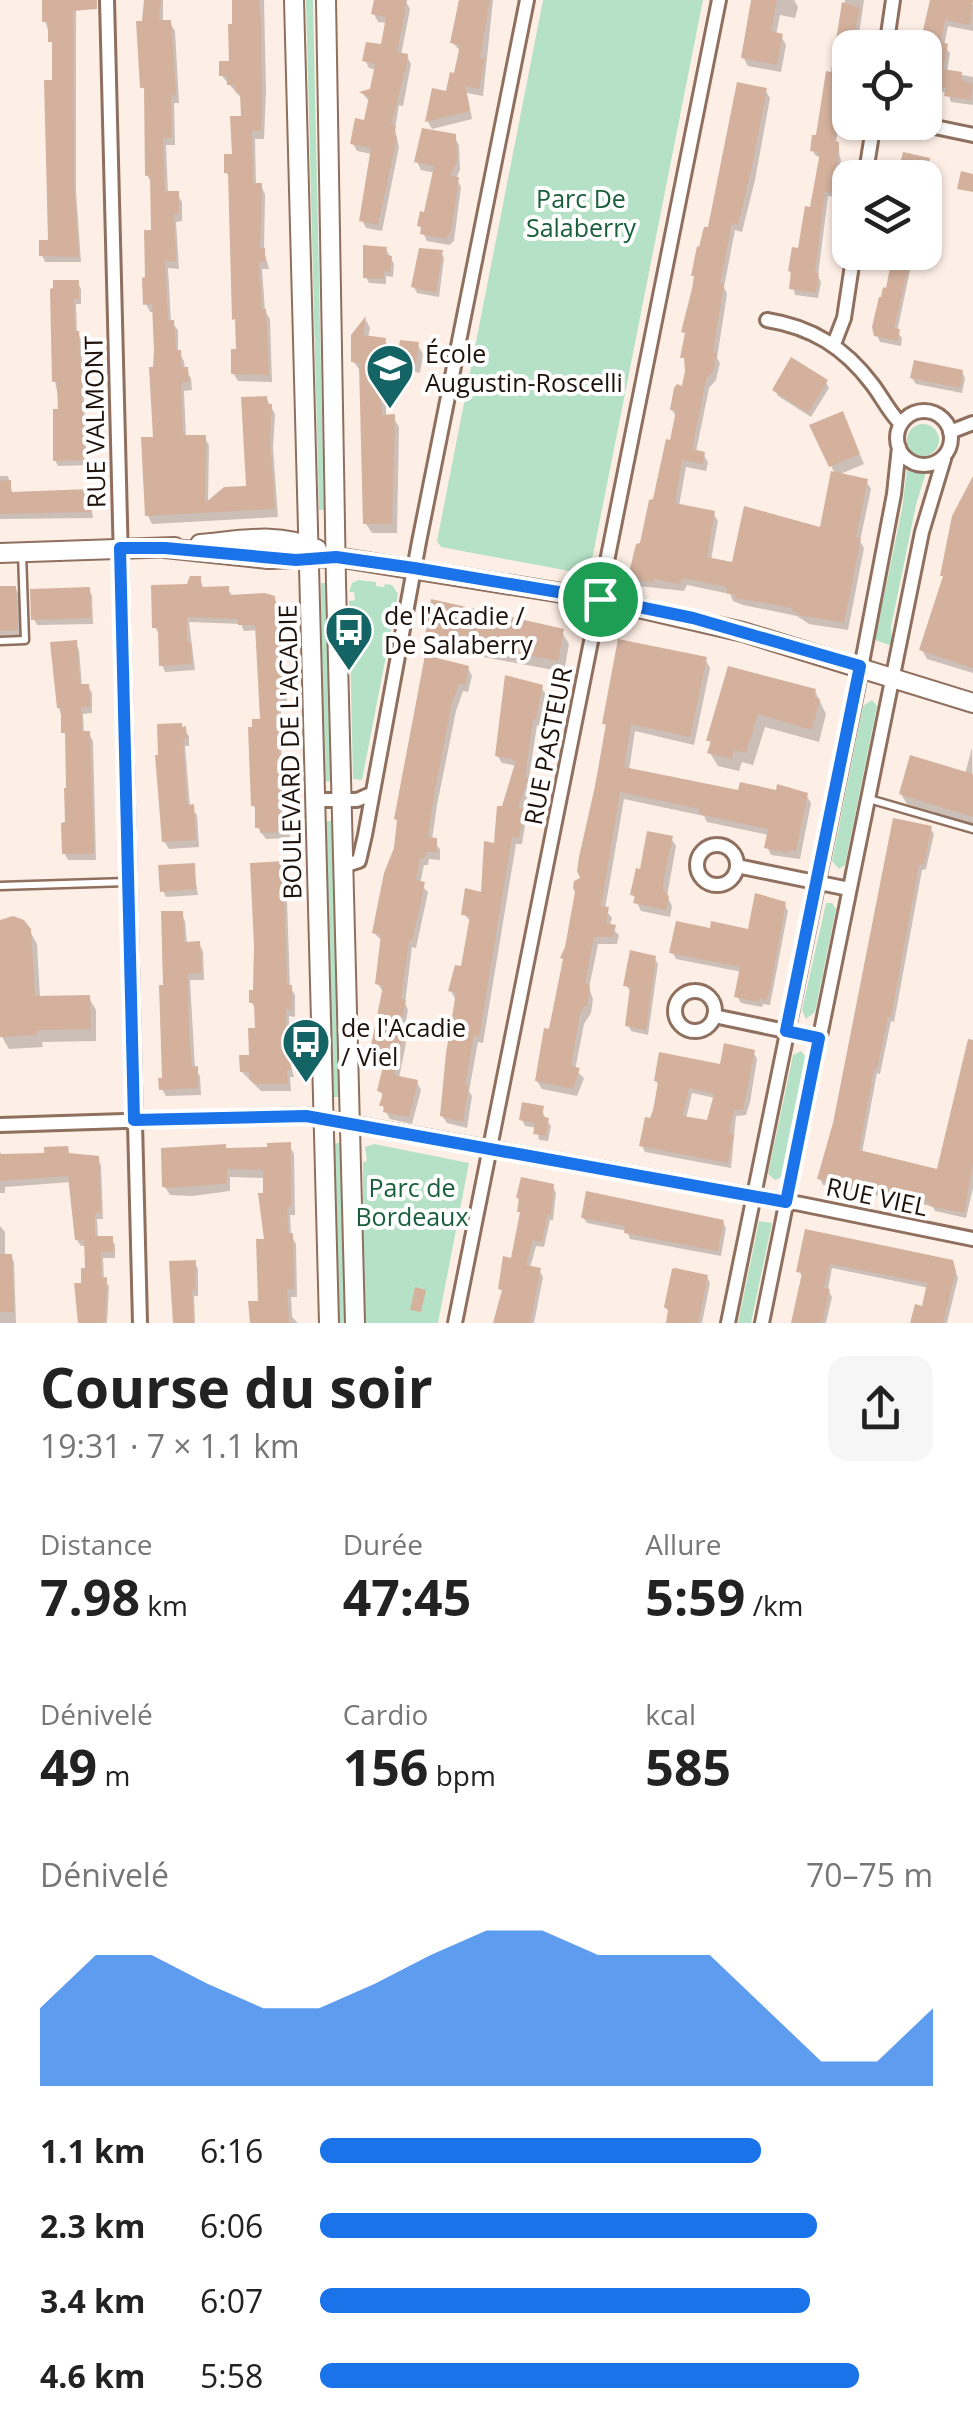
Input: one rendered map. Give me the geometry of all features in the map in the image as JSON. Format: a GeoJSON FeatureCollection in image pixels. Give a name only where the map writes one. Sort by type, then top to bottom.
{"type":"FeatureCollection","features":[{"type":"Feature","properties":{"kind":"main road","name":"BOULEVARD DE L'ACADIE"},"geometry":{"type":"LineString","coordinates":[[294,0],[329,1323]]}},
{"type":"Feature","properties":{"kind":"main road","name":"BOULEVARD DE L'ACADIE"},"geometry":{"type":"LineString","coordinates":[[326,0],[355,1323]]}},
{"type":"Feature","properties":{"kind":"main road"},"geometry":{"type":"LineString","coordinates":[[0,553],[293,539],[310,552],[600,599],[718,625],[973,703]]}},
{"type":"Feature","properties":{"kind":"street","name":"RUE VALMONT"},"geometry":{"type":"LineString","coordinates":[[106,0],[140,1323]]}},
{"type":"Feature","properties":{"kind":"street"},"geometry":{"type":"LineString","coordinates":[[343,866],[360,860],[527,0]]}},
{"type":"Feature","properties":{"kind":"street","name":"RUE PASTEUR"},"geometry":{"type":"LineString","coordinates":[[455,1323],[719,0]]}},
{"type":"Feature","properties":{"kind":"street"},"geometry":{"type":"LineString","coordinates":[[889,30],[893,0]]}},
{"type":"Feature","properties":{"kind":"street"},"geometry":{"type":"LineString","coordinates":[[942,128],[973,134]]}},
{"type":"Feature","properties":{"kind":"street"},"geometry":{"type":"LineString","coordinates":[[834,344],[844,318],[851,270]]}},
{"type":"Feature","properties":{"kind":"street"},"geometry":{"type":"LineString","coordinates":[[766,320],[811,332],[834,344],[866,376],[900,423]]}},
{"type":"Feature","properties":{"kind":"street"},"geometry":{"type":"LineString","coordinates":[[762,1323],[928,509],[944,458],[952,446],[950,432],[941,418],[910,415],[900,423],[896,436],[904,456],[929,463],[944,458]]}},
{"type":"Feature","properties":{"kind":"street"},"geometry":{"type":"LineString","coordinates":[[950,432],[973,423]]}},
{"type":"Feature","properties":{"kind":"street"},"geometry":{"type":"LineString","coordinates":[[728,1323],[894,494],[899,447]]}},
{"type":"Feature","properties":{"kind":"street"},"geometry":{"type":"LineString","coordinates":[[316,800],[361,799],[371,794]]}},
{"type":"Feature","properties":{"kind":"street"},"geometry":{"type":"LineString","coordinates":[[737,866],[849,888]]}},
{"type":"Feature","properties":{"kind":"street"},"geometry":{"type":"LineString","coordinates":[[714,1016],[819,1038]]}},
{"type":"Feature","properties":{"kind":"street","name":"RUE VIEL"},"geometry":{"type":"LineString","coordinates":[[0,1125],[324,1118],[973,1239]]}},
{"type":"Feature","properties":{"kind":"lane"},"geometry":{"type":"LineString","coordinates":[[0,640],[25,640],[22,552]]}},
{"type":"Feature","properties":{"kind":"lane"},"geometry":{"type":"LineString","coordinates":[[868,798],[973,829]]}},
{"type":"Feature","properties":{"kind":"lane"},"geometry":{"type":"LineString","coordinates":[[0,886],[128,882]]}},
{"type":"Feature","properties":{"kind":"green space"},"geometry":{"type":"Polygon","coordinates":[[[306,0],[313,0],[324,510],[319,510],[306,0]]]}},
{"type":"Feature","properties":{"kind":"green space","name":"Parc De Salaberry"},"geometry":{"type":"Polygon","coordinates":[[[543,0],[703,0],[590,570],[585,574],[441,547],[437,541],[543,0]]]}},
{"type":"Feature","properties":{"kind":"green space"},"geometry":{"type":"Polygon","coordinates":[[[923,424],[934,429],[939,440],[934,451],[923,456],[912,451],[907,440],[912,429],[923,424]]]}},
{"type":"Feature","properties":{"kind":"green space"},"geometry":{"type":"Polygon","coordinates":[[[910,467],[926,472],[891,627],[892,646],[872,639],[910,467]]]}},
{"type":"Feature","properties":{"kind":"green space"},"geometry":{"type":"Polygon","coordinates":[[[358,580],[376,582],[376,586],[392,585],[398,594],[362,780],[353,779],[349,601],[355,600],[354,592],[349,592],[358,580]]]}},
{"type":"Feature","properties":{"kind":"green space"},"geometry":{"type":"Polygon","coordinates":[[[321,583],[328,583],[333,781],[323,782],[321,583]]]}},
{"type":"Feature","properties":{"kind":"green space"},"geometry":{"type":"Polygon","coordinates":[[[872,700],[877,706],[845,865],[839,869],[832,861],[863,706],[872,700]]]}},
{"type":"Feature","properties":{"kind":"green space"},"geometry":{"type":"Polygon","coordinates":[[[325,821],[334,821],[342,1097],[332,1097],[325,821]]]}},
{"type":"Feature","properties":{"kind":"green space"},"geometry":{"type":"Polygon","coordinates":[[[826,903],[832,903],[836,909],[815,1012],[806,1019],[802,1010],[826,903]]]}},
{"type":"Feature","properties":{"kind":"green space"},"geometry":{"type":"Polygon","coordinates":[[[801,1051],[806,1057],[783,1171],[775,1180],[768,1174],[793,1055],[801,1051]]]}},
{"type":"Feature","properties":{"kind":"green space"},"geometry":{"type":"Polygon","coordinates":[[[343,1142],[348,1323],[337,1323],[333,1144],[343,1142]]]}},
{"type":"Feature","properties":{"kind":"green space","name":"Parc de Bordeaux"},"geometry":{"type":"Polygon","coordinates":[[[374,1144],[469,1163],[438,1323],[363,1323],[363,1162],[367,1161],[365,1147],[374,1144]]]}},
{"type":"Feature","properties":{"kind":"green space"},"geometry":{"type":"Polygon","coordinates":[[[759,1221],[772,1223],[751,1323],[738,1323],[759,1221]]]}},
{"type":"Feature","properties":{"kind":"building"},"geometry":{"type":"Polygon","coordinates":[[[42,0],[97,0],[97,9],[73,11],[74,183],[79,257],[39,256],[39,240],[48,240],[44,80],[52,80],[52,42],[48,42],[48,22],[42,22],[42,0]]]}},
{"type":"Feature","properties":{"kind":"building"},"geometry":{"type":"Polygon","coordinates":[[[144,0],[161,0],[159,20],[171,20],[176,95],[171,95],[172,138],[163,138],[165,191],[179,191],[179,214],[174,214],[176,262],[165,261],[168,320],[174,320],[176,350],[181,350],[182,367],[188,367],[189,382],[181,383],[183,435],[206,435],[205,503],[224,487],[246,486],[241,397],[267,396],[268,404],[272,404],[275,509],[145,516],[141,437],[153,437],[149,367],[153,367],[154,351],[152,304],[143,305],[142,278],[144,230],[151,230],[150,175],[145,176],[144,88],[140,88],[136,21],[142,21],[144,0]]]}},
{"type":"Feature","properties":{"kind":"building"},"geometry":{"type":"Polygon","coordinates":[[[232,0],[259,0],[261,19],[262,115],[261,131],[252,131],[253,183],[262,183],[260,248],[265,248],[265,262],[259,262],[269,375],[231,374],[231,349],[236,349],[224,154],[232,154],[230,116],[241,116],[240,93],[236,93],[235,85],[227,85],[227,76],[219,76],[219,61],[229,61],[232,0]]]}},
{"type":"Feature","properties":{"kind":"building"},"geometry":{"type":"Polygon","coordinates":[[[374,0],[407,0],[397,52],[408,54],[391,125],[396,126],[397,137],[378,225],[359,221],[371,148],[350,144],[355,118],[364,120],[369,97],[359,92],[370,89],[375,64],[362,61],[366,42],[381,44],[386,17],[371,14],[374,0]]]}},
{"type":"Feature","properties":{"kind":"building"},"geometry":{"type":"Polygon","coordinates":[[[459,0],[490,0],[479,89],[465,86],[470,111],[425,122],[432,88],[446,91],[450,72],[454,73],[460,45],[450,43],[459,0]]]}},
{"type":"Feature","properties":{"kind":"building"},"geometry":{"type":"Polygon","coordinates":[[[751,0],[777,0],[771,31],[783,34],[777,65],[741,58],[751,0]]]}},
{"type":"Feature","properties":{"kind":"building"},"geometry":{"type":"Polygon","coordinates":[[[930,0],[973,0],[970,25],[945,20],[942,36],[942,30],[923,30],[930,0]]]}},
{"type":"Feature","properties":{"kind":"building"},"geometry":{"type":"Polygon","coordinates":[[[842,2],[860,8],[855,30],[838,30],[842,2]]]}},
{"type":"Feature","properties":{"kind":"building"},"geometry":{"type":"Polygon","coordinates":[[[942,42],[948,44],[943,69],[962,72],[961,80],[973,84],[971,100],[944,96],[946,88],[942,87],[942,42]]]}},
{"type":"Feature","properties":{"kind":"building"},"geometry":{"type":"Polygon","coordinates":[[[832,66],[832,140],[839,142],[839,152],[838,160],[832,160],[831,193],[825,192],[816,293],[789,289],[788,271],[792,247],[798,248],[805,206],[810,207],[819,158],[818,152],[810,151],[812,135],[816,135],[826,71],[831,72],[832,66]]]}},
{"type":"Feature","properties":{"kind":"building"},"geometry":{"type":"Polygon","coordinates":[[[737,82],[767,88],[738,225],[732,223],[720,283],[724,283],[713,352],[717,353],[713,372],[706,379],[692,449],[705,452],[703,464],[682,460],[675,503],[715,511],[707,557],[732,562],[744,506],[820,527],[831,471],[868,479],[844,623],[735,598],[736,595],[726,593],[727,587],[683,578],[679,584],[654,579],[653,583],[631,578],[629,573],[649,500],[653,499],[666,439],[670,440],[676,411],[670,410],[674,388],[677,384],[682,386],[685,371],[684,358],[680,358],[685,333],[681,332],[692,289],[691,276],[697,246],[704,227],[708,227],[737,82]]]}},
{"type":"Feature","properties":{"kind":"building"},"geometry":{"type":"Polygon","coordinates":[[[422,128],[456,134],[457,161],[450,176],[459,177],[451,232],[445,239],[420,234],[421,227],[417,226],[434,166],[414,162],[422,128]]]}},
{"type":"Feature","properties":{"kind":"building"},"geometry":{"type":"Polygon","coordinates":[[[903,152],[930,158],[930,160],[901,160],[903,152]]]}},
{"type":"Feature","properties":{"kind":"building"},"geometry":{"type":"Polygon","coordinates":[[[961,171],[973,174],[973,192],[957,189],[961,171]]]}},
{"type":"Feature","properties":{"kind":"building"},"geometry":{"type":"Polygon","coordinates":[[[363,245],[387,247],[386,255],[392,256],[390,272],[384,271],[384,279],[363,278],[363,245]]]}},
{"type":"Feature","properties":{"kind":"building"},"geometry":{"type":"Polygon","coordinates":[[[419,248],[443,250],[436,293],[411,287],[419,248]]]}},
{"type":"Feature","properties":{"kind":"building"},"geometry":{"type":"Polygon","coordinates":[[[890,270],[908,270],[894,328],[900,329],[898,341],[874,336],[872,327],[879,297],[886,288],[890,270]]]}},
{"type":"Feature","properties":{"kind":"building"},"geometry":{"type":"Polygon","coordinates":[[[53,280],[79,280],[79,299],[74,299],[75,331],[79,331],[85,460],[53,461],[53,409],[58,409],[57,382],[52,382],[53,280]]]}},
{"type":"Feature","properties":{"kind":"building"},"geometry":{"type":"Polygon","coordinates":[[[366,316],[363,335],[386,338],[381,359],[382,415],[395,414],[392,524],[363,524],[359,363],[351,362],[351,335],[366,316]]]}},
{"type":"Feature","properties":{"kind":"building"},"geometry":{"type":"Polygon","coordinates":[[[400,340],[419,342],[416,364],[396,361],[400,340]]]}},
{"type":"Feature","properties":{"kind":"building"},"geometry":{"type":"Polygon","coordinates":[[[791,357],[828,380],[808,413],[772,390],[791,357]]]}},
{"type":"Feature","properties":{"kind":"building"},"geometry":{"type":"Polygon","coordinates":[[[914,360],[963,370],[960,388],[910,378],[914,360]]]}},
{"type":"Feature","properties":{"kind":"building"},"geometry":{"type":"Polygon","coordinates":[[[843,411],[860,454],[829,467],[809,425],[843,411]]]}},
{"type":"Feature","properties":{"kind":"building"},"geometry":{"type":"Polygon","coordinates":[[[973,476],[973,668],[919,650],[943,576],[952,516],[973,476]]]}},
{"type":"Feature","properties":{"kind":"building"},"geometry":{"type":"Polygon","coordinates":[[[11,480],[11,492],[90,489],[91,512],[0,514],[0,481],[11,480]]]}},
{"type":"Feature","properties":{"kind":"building"},"geometry":{"type":"Polygon","coordinates":[[[190,576],[201,576],[201,587],[229,586],[229,595],[275,596],[276,639],[281,638],[285,698],[279,698],[280,816],[288,816],[288,832],[260,833],[260,828],[255,828],[255,806],[251,806],[248,727],[252,727],[252,719],[260,719],[255,625],[238,625],[238,619],[187,617],[192,664],[159,666],[158,628],[152,628],[151,585],[187,584],[190,576]]]}},
{"type":"Feature","properties":{"kind":"building"},"geometry":{"type":"Polygon","coordinates":[[[0,586],[16,586],[18,630],[0,631],[0,586]]]}},
{"type":"Feature","properties":{"kind":"building"},"geometry":{"type":"Polygon","coordinates":[[[90,587],[91,618],[31,620],[30,589],[90,587]]]}},
{"type":"Feature","properties":{"kind":"building"},"geometry":{"type":"Polygon","coordinates":[[[431,599],[564,629],[558,661],[425,637],[431,599]]]}},
{"type":"Feature","properties":{"kind":"building"},"geometry":{"type":"Polygon","coordinates":[[[618,639],[707,657],[690,737],[631,724],[624,767],[738,790],[740,782],[776,790],[777,784],[808,793],[796,851],[789,853],[764,848],[768,829],[620,792],[601,906],[609,907],[606,923],[616,925],[613,937],[594,937],[585,983],[590,989],[587,1006],[580,1014],[571,1066],[580,1068],[573,1089],[535,1081],[544,1028],[549,1029],[563,959],[560,958],[574,881],[580,878],[579,857],[595,786],[618,639]]]}},
{"type":"Feature","properties":{"kind":"building"},"geometry":{"type":"Polygon","coordinates":[[[77,640],[80,684],[89,684],[90,707],[81,707],[82,731],[90,731],[94,854],[62,854],[65,733],[61,733],[61,708],[57,708],[50,642],[77,640]]]}},
{"type":"Feature","properties":{"kind":"building"},"geometry":{"type":"Polygon","coordinates":[[[425,655],[469,666],[465,685],[459,684],[452,702],[434,795],[428,837],[437,838],[437,852],[426,852],[425,858],[420,858],[416,880],[425,882],[412,941],[409,940],[401,999],[406,1000],[399,1032],[403,1033],[394,1075],[418,1080],[409,1117],[383,1112],[384,1106],[379,1106],[383,1093],[377,1091],[385,1058],[370,1051],[383,986],[375,984],[381,935],[372,933],[384,873],[394,848],[394,819],[425,655]]]}},
{"type":"Feature","properties":{"kind":"building"},"geometry":{"type":"Polygon","coordinates":[[[728,666],[816,689],[814,697],[820,699],[812,730],[758,714],[746,753],[734,750],[732,759],[707,753],[711,741],[706,741],[728,666]]]}},
{"type":"Feature","properties":{"kind":"building"},"geometry":{"type":"Polygon","coordinates":[[[505,675],[543,685],[533,719],[528,778],[518,808],[524,809],[519,838],[512,837],[479,1037],[474,1035],[463,1122],[440,1116],[456,993],[448,991],[455,965],[461,966],[470,916],[461,915],[465,888],[481,892],[484,841],[494,843],[497,806],[502,806],[516,760],[495,756],[505,675]]]}},
{"type":"Feature","properties":{"kind":"building"},"geometry":{"type":"Polygon","coordinates":[[[182,723],[187,739],[183,739],[187,805],[194,804],[196,840],[162,842],[155,755],[157,724],[182,723]]]}},
{"type":"Feature","properties":{"kind":"building"},"geometry":{"type":"Polygon","coordinates":[[[910,755],[973,774],[973,817],[899,794],[910,755]]]}},
{"type":"Feature","properties":{"kind":"building"},"geometry":{"type":"Polygon","coordinates":[[[893,818],[932,826],[924,864],[919,865],[891,1017],[874,1069],[859,1150],[937,1169],[968,1039],[973,1040],[973,1164],[964,1213],[929,1206],[930,1202],[817,1179],[833,1123],[893,818]]]}},
{"type":"Feature","properties":{"kind":"building"},"geometry":{"type":"Polygon","coordinates":[[[647,831],[673,836],[664,877],[663,890],[669,896],[666,910],[633,903],[635,896],[630,895],[647,831]]]}},
{"type":"Feature","properties":{"kind":"building"},"geometry":{"type":"Polygon","coordinates":[[[283,861],[287,985],[292,985],[292,1010],[286,1009],[286,1050],[291,1056],[291,1070],[287,1070],[288,1084],[255,1084],[249,1079],[249,1072],[240,1072],[239,1055],[249,1055],[248,1028],[255,1028],[254,1003],[249,1003],[254,946],[250,863],[283,861]]]}},
{"type":"Feature","properties":{"kind":"building"},"geometry":{"type":"Polygon","coordinates":[[[195,863],[196,889],[160,892],[158,865],[195,863]]]}},
{"type":"Feature","properties":{"kind":"building"},"geometry":{"type":"Polygon","coordinates":[[[755,893],[786,902],[767,1000],[760,998],[759,1002],[734,997],[740,967],[669,953],[676,921],[710,928],[711,921],[748,929],[755,893]]]}},
{"type":"Feature","properties":{"kind":"building"},"geometry":{"type":"Polygon","coordinates":[[[161,911],[183,911],[184,942],[200,941],[202,973],[188,974],[192,1067],[198,1066],[198,1088],[159,1090],[161,911]]]}},
{"type":"Feature","properties":{"kind":"building"},"geometry":{"type":"Polygon","coordinates":[[[13,916],[24,920],[31,929],[35,996],[90,995],[91,1029],[37,1030],[37,1035],[0,1037],[0,920],[13,916]]]}},
{"type":"Feature","properties":{"kind":"building"},"geometry":{"type":"Polygon","coordinates":[[[630,950],[656,956],[646,1030],[625,1026],[630,987],[623,986],[630,950]]]}},
{"type":"Feature","properties":{"kind":"building"},"geometry":{"type":"Polygon","coordinates":[[[724,1043],[755,1050],[743,1110],[734,1110],[728,1163],[639,1146],[645,1117],[650,1118],[653,1111],[659,1052],[720,1064],[724,1043]],[[689,1088],[683,1116],[707,1120],[714,1094],[689,1088]]]}},
{"type":"Feature","properties":{"kind":"building"},"geometry":{"type":"Polygon","coordinates":[[[522,1102],[544,1106],[542,1116],[549,1118],[546,1136],[533,1134],[535,1123],[519,1120],[522,1102]]]}},
{"type":"Feature","properties":{"kind":"building"},"geometry":{"type":"Polygon","coordinates":[[[291,1142],[291,1207],[287,1207],[288,1233],[293,1233],[294,1289],[287,1289],[289,1323],[250,1323],[248,1301],[258,1301],[256,1239],[264,1239],[258,1193],[263,1193],[263,1170],[227,1169],[227,1183],[222,1184],[162,1187],[161,1148],[226,1144],[226,1148],[267,1147],[267,1143],[291,1142]]]}},
{"type":"Feature","properties":{"kind":"building"},"geometry":{"type":"Polygon","coordinates":[[[68,1146],[69,1153],[99,1156],[101,1213],[95,1213],[95,1236],[113,1236],[113,1252],[101,1252],[101,1278],[107,1277],[105,1323],[78,1323],[74,1283],[81,1283],[81,1268],[85,1268],[84,1240],[75,1240],[68,1176],[0,1181],[0,1154],[44,1153],[44,1147],[68,1146]]]}},
{"type":"Feature","properties":{"kind":"building"},"geometry":{"type":"Polygon","coordinates":[[[521,1177],[554,1184],[551,1215],[547,1214],[542,1242],[533,1240],[526,1265],[541,1268],[530,1323],[493,1323],[502,1290],[498,1289],[503,1256],[511,1258],[520,1212],[516,1198],[521,1177]]]}},
{"type":"Feature","properties":{"kind":"building"},"geometry":{"type":"Polygon","coordinates":[[[586,1191],[724,1220],[718,1251],[624,1233],[625,1226],[581,1218],[586,1191]]]}},
{"type":"Feature","properties":{"kind":"building"},"geometry":{"type":"Polygon","coordinates":[[[805,1229],[953,1260],[956,1271],[943,1323],[910,1323],[915,1304],[922,1306],[927,1283],[830,1264],[824,1288],[830,1289],[822,1323],[791,1323],[802,1273],[796,1272],[805,1229]]]}},
{"type":"Feature","properties":{"kind":"building"},"geometry":{"type":"Polygon","coordinates":[[[0,1254],[12,1254],[14,1312],[0,1312],[0,1254]]]}},
{"type":"Feature","properties":{"kind":"building"},"geometry":{"type":"Polygon","coordinates":[[[196,1260],[192,1290],[194,1323],[173,1323],[169,1261],[196,1260]]]}},
{"type":"Feature","properties":{"kind":"building"},"geometry":{"type":"Polygon","coordinates":[[[675,1268],[708,1275],[698,1323],[666,1323],[668,1310],[664,1307],[675,1268]]]}},
{"type":"Feature","properties":{"kind":"building"},"geometry":{"type":"Polygon","coordinates":[[[415,1287],[426,1290],[421,1312],[410,1310],[415,1287]]]}},
{"type":"Feature","properties":{"kind":"place","name":"École Augustin-Roscelli"},"geometry":{"type":"Point","coordinates":[390,410]}},
{"type":"Feature","properties":{"kind":"place","name":"de l'Acadie / De Salaberry"},"geometry":{"type":"Point","coordinates":[349,672]}},
{"type":"Feature","properties":{"kind":"place","name":"de l'Acadie / Viel"},"geometry":{"type":"Point","coordinates":[306,1084]}},
{"type":"Feature","properties":{"kind":"route"},"geometry":{"type":"LineString","coordinates":[[120,548],[165,548],[268,559],[336,557],[600,599],[693,618],[860,666],[786,1031],[819,1038],[786,1202],[306,1116],[134,1120],[120,548]]}}]}
